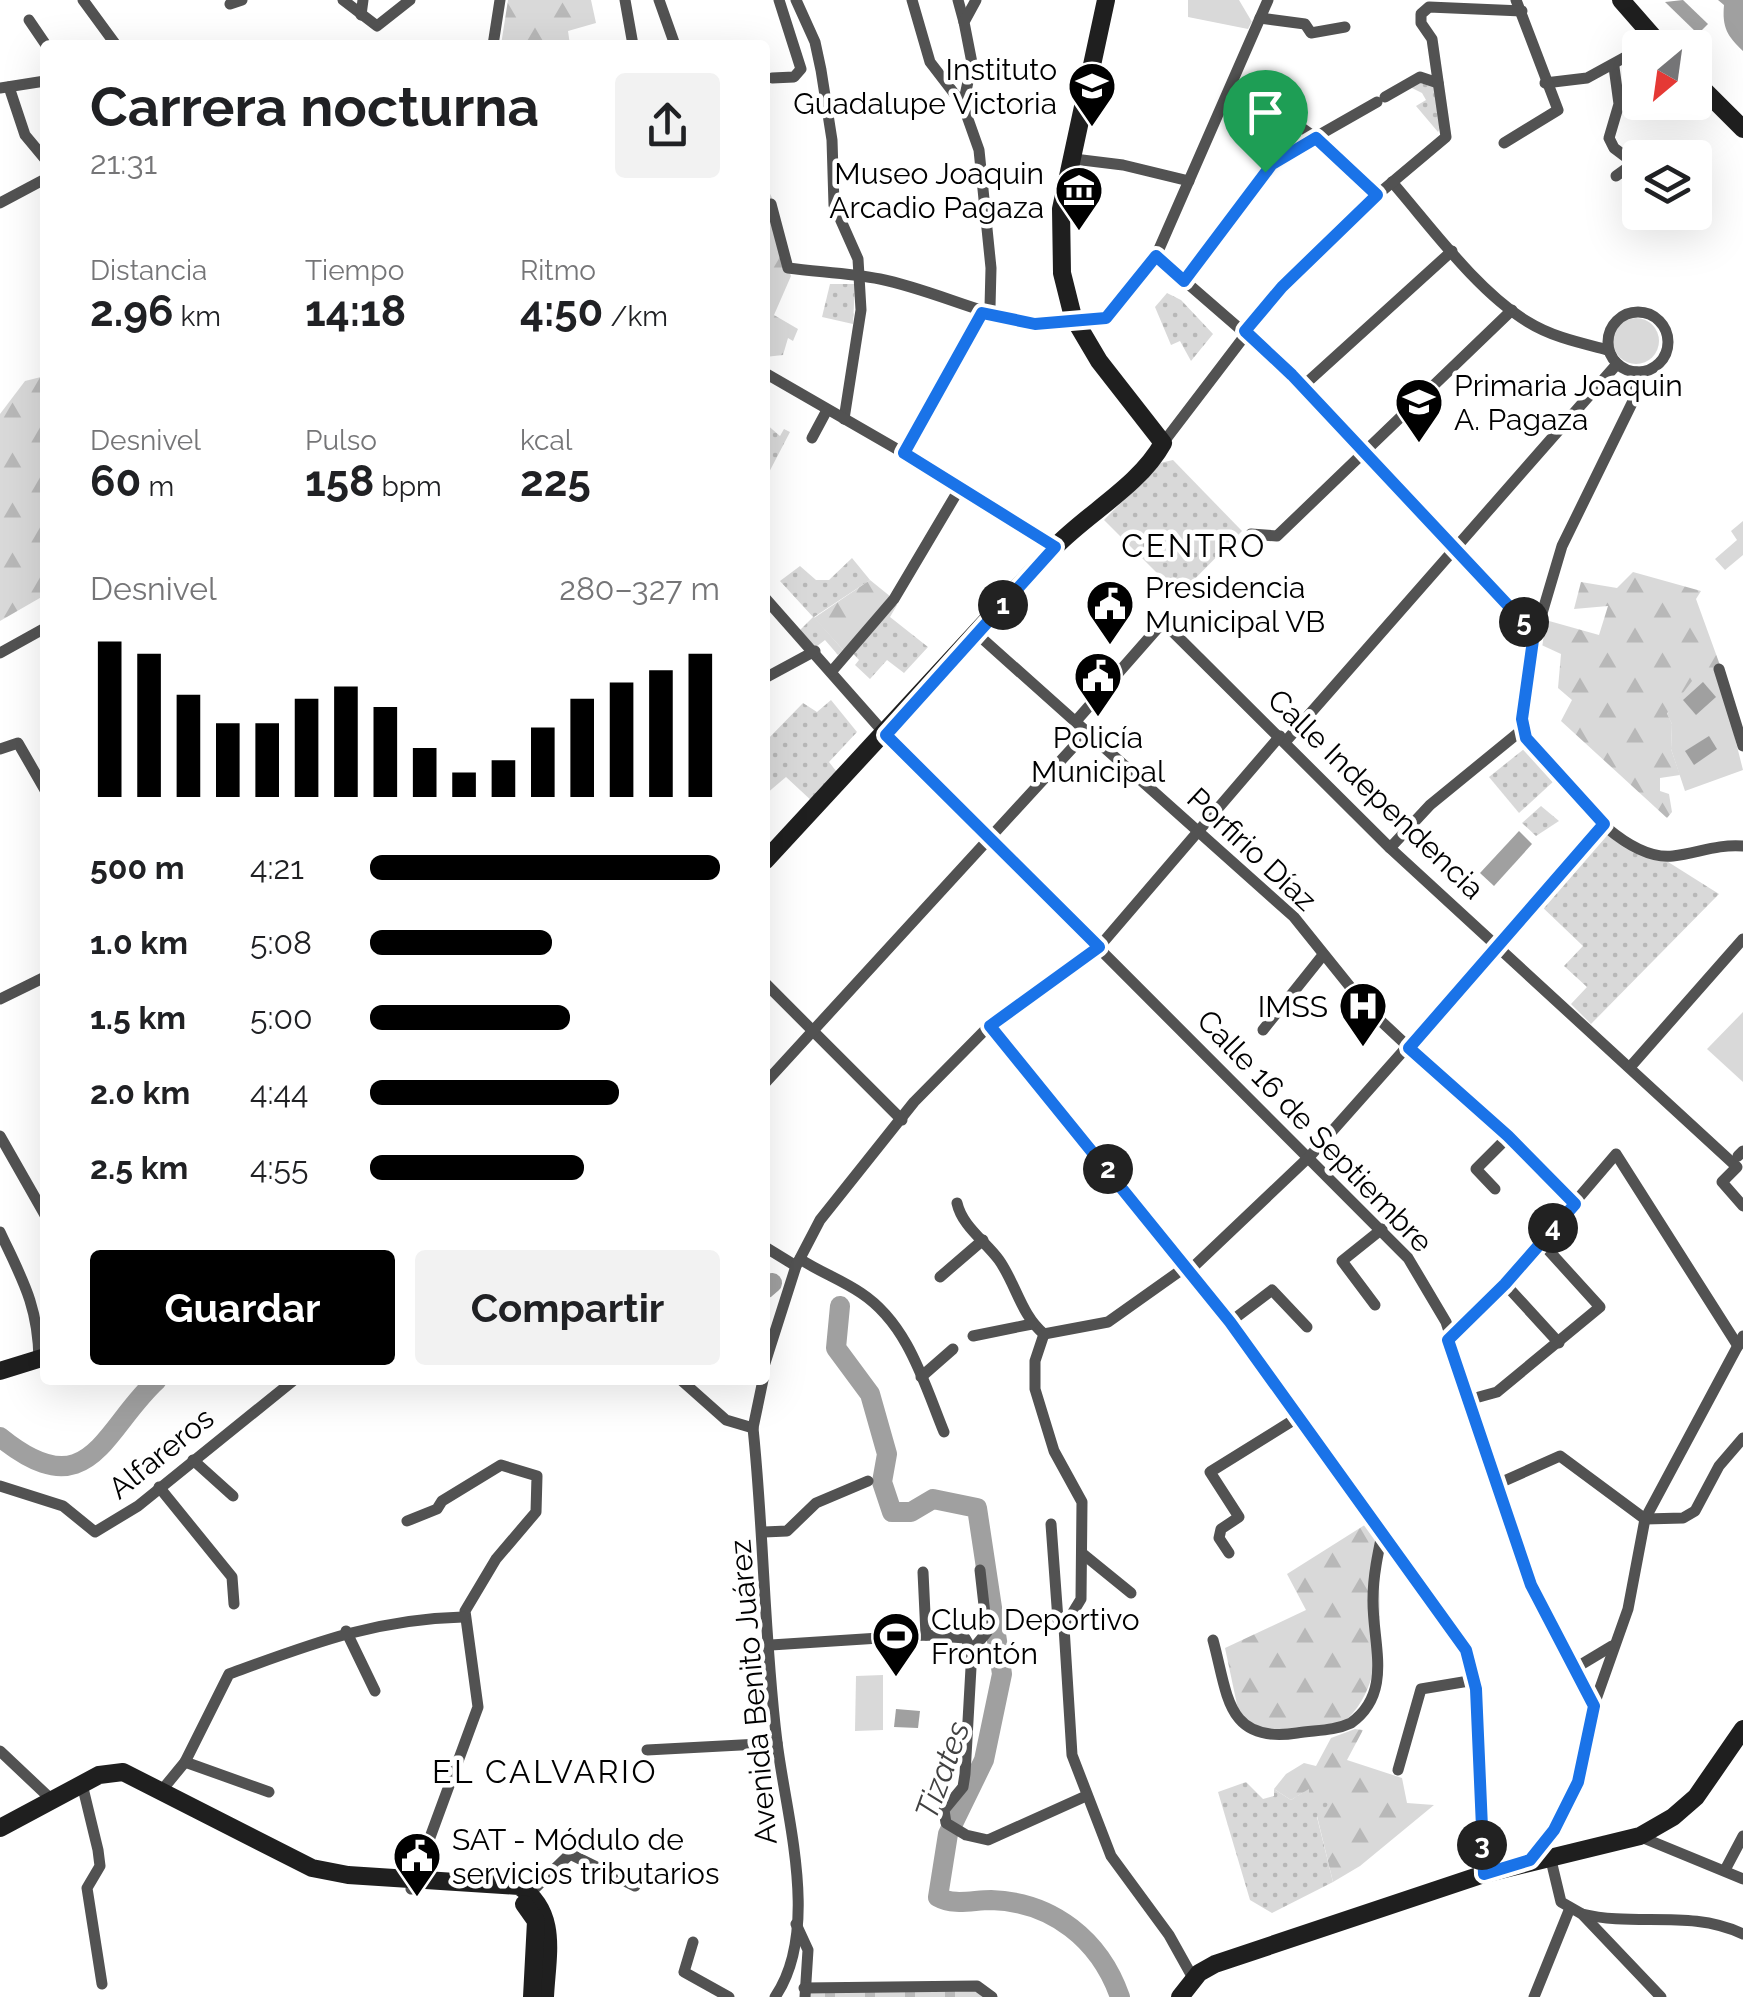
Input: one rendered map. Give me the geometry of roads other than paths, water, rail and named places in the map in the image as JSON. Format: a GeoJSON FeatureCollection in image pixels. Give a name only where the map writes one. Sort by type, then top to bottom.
{"type":"FeatureCollection","features":[{"type":"Feature","properties":{"kind":"main road"},"geometry":{"type":"LineString","coordinates":[[770,856],[886,735],[1055,547],[1083,518],[1120,492],[1163,443],[1123,396],[1077,323],[1068,300],[1059,247],[1062,209],[1092,51],[1106,0]]}},
{"type":"Feature","properties":{"kind":"main road"},"geometry":{"type":"LineString","coordinates":[[1621,0],[1640,30]]}},
{"type":"Feature","properties":{"kind":"main road"},"geometry":{"type":"LineString","coordinates":[[1712,98],[1743,129]]}},
{"type":"Feature","properties":{"kind":"main road"},"geometry":{"type":"LineString","coordinates":[[0,1372],[40,1359]]}},
{"type":"Feature","properties":{"kind":"main road"},"geometry":{"type":"LineString","coordinates":[[1180,1997],[1193,1978],[1215,1964],[1530,1860],[1640,1836],[1673,1817],[1696,1796],[1743,1729]]}},
{"type":"Feature","properties":{"kind":"main road"},"geometry":{"type":"LineString","coordinates":[[0,1841],[84,1789],[99,1775],[123,1772],[300,1864],[336,1874],[515,1898],[536,1921],[532,1997]]}},
{"type":"Feature","properties":{"kind":"main road"},"geometry":{"type":"LineString","coordinates":[[0,1828],[84,1789],[128,1784],[296,1874],[334,1884],[519,1886],[549,1921],[545,1997]]}},
{"type":"Feature","properties":{"kind":"street"},"geometry":{"type":"LineString","coordinates":[[83,0],[112,40]]}},
{"type":"Feature","properties":{"kind":"street"},"geometry":{"type":"LineString","coordinates":[[343,0],[369,24],[381,25],[410,0]]}},
{"type":"Feature","properties":{"kind":"street"},"geometry":{"type":"LineString","coordinates":[[362,15],[363,0]]}},
{"type":"Feature","properties":{"kind":"street"},"geometry":{"type":"LineString","coordinates":[[494,40],[500,0]]}},
{"type":"Feature","properties":{"kind":"street"},"geometry":{"type":"LineString","coordinates":[[624,0],[633,40]]}},
{"type":"Feature","properties":{"kind":"street"},"geometry":{"type":"LineString","coordinates":[[659,0],[674,40]]}},
{"type":"Feature","properties":{"kind":"street"},"geometry":{"type":"LineString","coordinates":[[772,78],[794,77],[801,70],[778,0]]}},
{"type":"Feature","properties":{"kind":"street"},"geometry":{"type":"LineString","coordinates":[[796,0],[818,54],[832,140],[834,205],[858,259],[858,342],[844,419]]}},
{"type":"Feature","properties":{"kind":"street"},"geometry":{"type":"LineString","coordinates":[[904,453],[982,313],[990,307],[991,268],[984,173],[963,105],[933,68],[912,0]]}},
{"type":"Feature","properties":{"kind":"street"},"geometry":{"type":"LineString","coordinates":[[958,0],[972,63],[963,105]]}},
{"type":"Feature","properties":{"kind":"street"},"geometry":{"type":"LineString","coordinates":[[964,22],[976,0]]}},
{"type":"Feature","properties":{"kind":"street"},"geometry":{"type":"LineString","coordinates":[[771,204],[788,268],[894,283],[982,313],[1035,324],[1077,323],[1112,314],[1156,256],[1268,0]]}},
{"type":"Feature","properties":{"kind":"street"},"geometry":{"type":"LineString","coordinates":[[1163,443],[1282,287],[1377,195],[1446,137],[1432,39],[1420,20],[1428,7],[1519,6],[1557,105],[1556,114],[1504,143]]}},
{"type":"Feature","properties":{"kind":"street"},"geometry":{"type":"LineString","coordinates":[[1260,18],[1305,24],[1311,33],[1346,26]]}},
{"type":"Feature","properties":{"kind":"street"},"geometry":{"type":"LineString","coordinates":[[29,20],[43,40]]}},
{"type":"Feature","properties":{"kind":"street"},"geometry":{"type":"LineString","coordinates":[[1546,83],[1587,78],[1622,62]]}},
{"type":"Feature","properties":{"kind":"street"},"geometry":{"type":"LineString","coordinates":[[1614,67],[1619,104],[1609,138],[1614,148],[1634,163],[1616,176]]}},
{"type":"Feature","properties":{"kind":"street"},"geometry":{"type":"LineString","coordinates":[[1184,281],[1272,164],[1420,77],[1439,83]]}},
{"type":"Feature","properties":{"kind":"street"},"geometry":{"type":"LineString","coordinates":[[40,83],[4,88],[25,135],[40,154]]}},
{"type":"Feature","properties":{"kind":"street"},"geometry":{"type":"LineString","coordinates":[[1245,88],[1316,138],[1377,195]]}},
{"type":"Feature","properties":{"kind":"street"},"geometry":{"type":"LineString","coordinates":[[1074,159],[1123,164],[1189,181]]}},
{"type":"Feature","properties":{"kind":"street"},"geometry":{"type":"LineString","coordinates":[[1392,182],[1452,251],[1512,310],[1552,334],[1608,350]]}},
{"type":"Feature","properties":{"kind":"street"},"geometry":{"type":"LineString","coordinates":[[0,203],[40,183]]}},
{"type":"Feature","properties":{"kind":"street"},"geometry":{"type":"LineString","coordinates":[[1303,386],[1452,251]]}},
{"type":"Feature","properties":{"kind":"street"},"geometry":{"type":"LineString","coordinates":[[1156,256],[1303,386],[1534,633]]}},
{"type":"Feature","properties":{"kind":"street"},"geometry":{"type":"LineString","coordinates":[[1251,534],[1277,536],[1512,310]]}},
{"type":"Feature","properties":{"kind":"street"},"geometry":{"type":"LineString","coordinates":[[1638,312],[1654,317],[1668,338],[1665,355],[1654,368],[1637,372],[1617,364],[1608,350],[1609,331],[1622,316],[1638,312]]}},
{"type":"Feature","properties":{"kind":"street"},"geometry":{"type":"LineString","coordinates":[[770,1349],[798,1262],[820,1220],[943,1070],[990,1026],[1099,947],[1197,830],[1617,364]]}},
{"type":"Feature","properties":{"kind":"street"},"geometry":{"type":"LineString","coordinates":[[1637,372],[1634,397],[1562,546],[1534,633],[1527,664],[1523,729],[1528,744],[1604,824],[1631,846],[1662,856],[1743,846]]}},
{"type":"Feature","properties":{"kind":"street"},"geometry":{"type":"LineString","coordinates":[[770,376],[904,453],[971,486],[1055,547]]}},
{"type":"Feature","properties":{"kind":"street"},"geometry":{"type":"LineString","coordinates":[[812,438],[827,410]]}},
{"type":"Feature","properties":{"kind":"street"},"geometry":{"type":"LineString","coordinates":[[832,670],[894,598],[971,486]]}},
{"type":"Feature","properties":{"kind":"street","name":"Calle 16 de Septiembre"},"geometry":{"type":"LineString","coordinates":[[770,603],[886,735],[992,836],[1382,1229],[1430,1291],[1446,1322],[1448,1340],[1531,1585],[1594,1706]]}},
{"type":"Feature","properties":{"kind":"street","name":"Calle Independencia"},"geometry":{"type":"LineString","coordinates":[[1076,721],[1163,622],[1390,848],[1738,1166],[1722,1182],[1743,1206]]}},
{"type":"Feature","properties":{"kind":"street"},"geometry":{"type":"LineString","coordinates":[[0,653],[40,631]]}},
{"type":"Feature","properties":{"kind":"street","name":"Porfirio Díaz"},"geometry":{"type":"LineString","coordinates":[[976,633],[1294,917],[1323,955],[1409,1048],[1508,1136],[1575,1204]]}},
{"type":"Feature","properties":{"kind":"street"},"geometry":{"type":"LineString","coordinates":[[770,675],[815,652]]}},
{"type":"Feature","properties":{"kind":"street"},"geometry":{"type":"LineString","coordinates":[[1719,670],[1743,746]]}},
{"type":"Feature","properties":{"kind":"street"},"geometry":{"type":"LineString","coordinates":[[1390,848],[1430,805],[1523,729]]}},
{"type":"Feature","properties":{"kind":"street"},"geometry":{"type":"LineString","coordinates":[[770,1077],[1087,732]]}},
{"type":"Feature","properties":{"kind":"street"},"geometry":{"type":"LineString","coordinates":[[0,749],[18,743],[40,781]]}},
{"type":"Feature","properties":{"kind":"street"},"geometry":{"type":"LineString","coordinates":[[1044,1334],[1108,1322],[1188,1268],[1310,1156],[1604,824]]}},
{"type":"Feature","properties":{"kind":"street"},"geometry":{"type":"LineString","coordinates":[[1631,1066],[1743,939]]}},
{"type":"Feature","properties":{"kind":"street"},"geometry":{"type":"LineString","coordinates":[[1262,1030],[1323,955]]}},
{"type":"Feature","properties":{"kind":"street"},"geometry":{"type":"LineString","coordinates":[[0,999],[40,979]]}},
{"type":"Feature","properties":{"kind":"street"},"geometry":{"type":"LineString","coordinates":[[770,988],[902,1120]]}},
{"type":"Feature","properties":{"kind":"street"},"geometry":{"type":"LineString","coordinates":[[990,1026],[1230,1322],[1466,1650],[1475,1680],[1484,1874]]}},
{"type":"Feature","properties":{"kind":"street"},"geometry":{"type":"LineString","coordinates":[[0,1136],[40,1205]]}},
{"type":"Feature","properties":{"kind":"street"},"geometry":{"type":"LineString","coordinates":[[1494,1189],[1476,1169],[1508,1136]]}},
{"type":"Feature","properties":{"kind":"street"},"geometry":{"type":"LineString","coordinates":[[1448,1340],[1505,1284],[1616,1154],[1741,1341],[1646,1519],[1628,1609],[1594,1706],[1572,1798],[1530,1860]]}},
{"type":"Feature","properties":{"kind":"street"},"geometry":{"type":"LineString","coordinates":[[957,1203],[960,1215],[1000,1262],[1032,1324],[1044,1334]]}},
{"type":"Feature","properties":{"kind":"street"},"geometry":{"type":"LineString","coordinates":[[1374,1304],[1342,1261],[1382,1229]]}},
{"type":"Feature","properties":{"kind":"street"},"geometry":{"type":"LineString","coordinates":[[0,1232],[32,1297],[40,1338]]}},
{"type":"Feature","properties":{"kind":"street"},"geometry":{"type":"LineString","coordinates":[[940,1276],[983,1240]]}},
{"type":"Feature","properties":{"kind":"street"},"geometry":{"type":"LineString","coordinates":[[1468,1400],[1497,1392],[1600,1308],[1541,1242]]}},
{"type":"Feature","properties":{"kind":"street"},"geometry":{"type":"LineString","coordinates":[[770,1248],[880,1309],[907,1346],[944,1432]]}},
{"type":"Feature","properties":{"kind":"street"},"geometry":{"type":"LineString","coordinates":[[1505,1284],[1558,1342]]}},
{"type":"Feature","properties":{"kind":"street"},"geometry":{"type":"LineString","coordinates":[[1230,1322],[1272,1290],[1307,1327]]}},
{"type":"Feature","properties":{"kind":"street"},"geometry":{"type":"LineString","coordinates":[[973,1336],[1032,1324]]}},
{"type":"Feature","properties":{"kind":"street"},"geometry":{"type":"LineString","coordinates":[[1044,1334],[1035,1361],[1035,1389],[1054,1451],[1080,1495],[1083,1554],[1079,1606],[1064,1628]]}},
{"type":"Feature","properties":{"kind":"street"},"geometry":{"type":"LineString","coordinates":[[921,1378],[953,1349]]}},
{"type":"Feature","properties":{"kind":"street","name":"Alfareros"},"geometry":{"type":"LineString","coordinates":[[0,1486],[63,1506],[95,1532],[159,1487],[288,1385]]}},
{"type":"Feature","properties":{"kind":"street"},"geometry":{"type":"LineString","coordinates":[[687,1385],[726,1420],[753,1428]]}},
{"type":"Feature","properties":{"kind":"street","name":"Avenida Benito Juárez"},"geometry":{"type":"LineString","coordinates":[[761,1385],[753,1428],[764,1532],[777,1743],[792,1817],[796,1924],[789,1970],[775,1997]]}},
{"type":"Feature","properties":{"kind":"street"},"geometry":{"type":"LineString","coordinates":[[1229,1553],[1219,1538],[1221,1529],[1239,1517],[1238,1512],[1210,1472],[1300,1416]]}},
{"type":"Feature","properties":{"kind":"street"},"geometry":{"type":"LineString","coordinates":[[1495,1485],[1560,1456],[1646,1519],[1683,1518],[1695,1511],[1720,1466],[1743,1438]]}},
{"type":"Feature","properties":{"kind":"street"},"geometry":{"type":"LineString","coordinates":[[194,1460],[234,1496]]}},
{"type":"Feature","properties":{"kind":"street"},"geometry":{"type":"LineString","coordinates":[[407,1521],[437,1509],[442,1501],[501,1465],[537,1476],[536,1512],[496,1558],[463,1617],[478,1707],[412,1884]]}},
{"type":"Feature","properties":{"kind":"street"},"geometry":{"type":"LineString","coordinates":[[764,1532],[786,1531],[816,1503],[868,1481]]}},
{"type":"Feature","properties":{"kind":"street"},"geometry":{"type":"LineString","coordinates":[[159,1487],[232,1578],[234,1604]]}},
{"type":"Feature","properties":{"kind":"street"},"geometry":{"type":"LineString","coordinates":[[1050,1524],[1058,1620],[1064,1628],[1072,1755],[1111,1856],[1193,1978]]}},
{"type":"Feature","properties":{"kind":"street"},"geometry":{"type":"LineString","coordinates":[[1213,1640],[1230,1706],[1247,1728],[1270,1737],[1351,1724],[1371,1699],[1380,1668],[1373,1602],[1383,1530]]}},
{"type":"Feature","properties":{"kind":"street"},"geometry":{"type":"LineString","coordinates":[[1083,1554],[1131,1593]]}},
{"type":"Feature","properties":{"kind":"street"},"geometry":{"type":"LineString","coordinates":[[972,1650],[987,1632],[980,1570]]}},
{"type":"Feature","properties":{"kind":"street"},"geometry":{"type":"LineString","coordinates":[[923,1572],[926,1635]]}},
{"type":"Feature","properties":{"kind":"street"},"geometry":{"type":"LineString","coordinates":[[162,1790],[185,1762],[229,1674],[346,1631],[406,1618],[463,1617]]}},
{"type":"Feature","properties":{"kind":"street"},"geometry":{"type":"LineString","coordinates":[[346,1631],[375,1691]]}},
{"type":"Feature","properties":{"kind":"street"},"geometry":{"type":"LineString","coordinates":[[771,1646],[926,1635],[965,1638],[972,1650],[965,1774],[963,1787],[944,1810],[953,1829],[988,1840],[1086,1796]]}},
{"type":"Feature","properties":{"kind":"street"},"geometry":{"type":"LineString","coordinates":[[1577,1667],[1612,1646]]}},
{"type":"Feature","properties":{"kind":"street"},"geometry":{"type":"LineString","coordinates":[[1398,1770],[1421,1689],[1475,1680]]}},
{"type":"Feature","properties":{"kind":"street"},"geometry":{"type":"LineString","coordinates":[[647,1750],[777,1743]]}},
{"type":"Feature","properties":{"kind":"street"},"geometry":{"type":"LineString","coordinates":[[0,1751],[53,1801]]}},
{"type":"Feature","properties":{"kind":"street"},"geometry":{"type":"LineString","coordinates":[[185,1762],[268,1792]]}},
{"type":"Feature","properties":{"kind":"street"},"geometry":{"type":"LineString","coordinates":[[84,1789],[100,1866],[89,1879],[87,1893],[102,1984]]}},
{"type":"Feature","properties":{"kind":"street"},"geometry":{"type":"LineString","coordinates":[[1640,1836],[1743,1879]]}},
{"type":"Feature","properties":{"kind":"street"},"geometry":{"type":"LineString","coordinates":[[1725,1870],[1743,1836]]}},
{"type":"Feature","properties":{"kind":"street"},"geometry":{"type":"LineString","coordinates":[[529,1894],[570,1854],[636,1886]]}},
{"type":"Feature","properties":{"kind":"street"},"geometry":{"type":"LineString","coordinates":[[1550,1856],[1559,1898],[1661,1997]]}},
{"type":"Feature","properties":{"kind":"street"},"geometry":{"type":"LineString","coordinates":[[1576,1911],[1609,1920],[1700,1920],[1743,1934]]}},
{"type":"Feature","properties":{"kind":"street"},"geometry":{"type":"LineString","coordinates":[[1534,1997],[1576,1911]]}},
{"type":"Feature","properties":{"kind":"street"},"geometry":{"type":"LineString","coordinates":[[796,1924],[808,1950],[805,1992],[976,1986],[992,1997]]}},
{"type":"Feature","properties":{"kind":"street"},"geometry":{"type":"LineString","coordinates":[[692,1942],[684,1972],[729,1997]]}},
{"type":"Feature","properties":{"kind":"waterway","name":"Tizates"},"geometry":{"type":"LineString","coordinates":[[840,1306],[836,1348],[870,1394],[887,1454],[882,1482],[892,1512],[911,1512],[933,1499],[977,1508],[1002,1674],[984,1760],[948,1834],[938,1897],[957,1902],[1014,1902],[1054,1917],[1087,1942],[1120,1997]]}},
{"type":"Feature","properties":{"kind":"waterway","name":"Tizates"},"geometry":{"type":"LineString","coordinates":[[0,1437],[30,1458],[55,1466],[75,1464],[107,1439],[152,1385]]}},
{"type":"Feature","properties":{"kind":"place","name":"Instituto Guadalupe Victoria"},"geometry":{"type":"Point","coordinates":[1092,128]}},
{"type":"Feature","properties":{"kind":"place","name":"Museo Joaquin Arcadio Pagaza"},"geometry":{"type":"Point","coordinates":[1079,232]}},
{"type":"Feature","properties":{"kind":"place","name":"Primaria Joaquin A. Pagaza"},"geometry":{"type":"Point","coordinates":[1419,444]}},
{"type":"Feature","properties":{"kind":"place","name":"Presidencia Municipal VB"},"geometry":{"type":"Point","coordinates":[1110,646]}},
{"type":"Feature","properties":{"kind":"place","name":"Policía Municipal"},"geometry":{"type":"Point","coordinates":[1098,718]}},
{"type":"Feature","properties":{"kind":"place","name":"IMSS"},"geometry":{"type":"Point","coordinates":[1363,1048]}},
{"type":"Feature","properties":{"kind":"place","name":"Club Deportivo Frontón"},"geometry":{"type":"Point","coordinates":[896,1678]}},
{"type":"Feature","properties":{"kind":"place","name":"SAT - Módulo de servicios tributarios"},"geometry":{"type":"Point","coordinates":[417,1898]}},
{"type":"Feature","properties":{"kind":"district","name":"CENTRO"},"geometry":{"type":"Point","coordinates":[1194,545]}},
{"type":"Feature","properties":{"kind":"district","name":"EL CALVARIO"},"geometry":{"type":"Point","coordinates":[545,1771]}}]}
